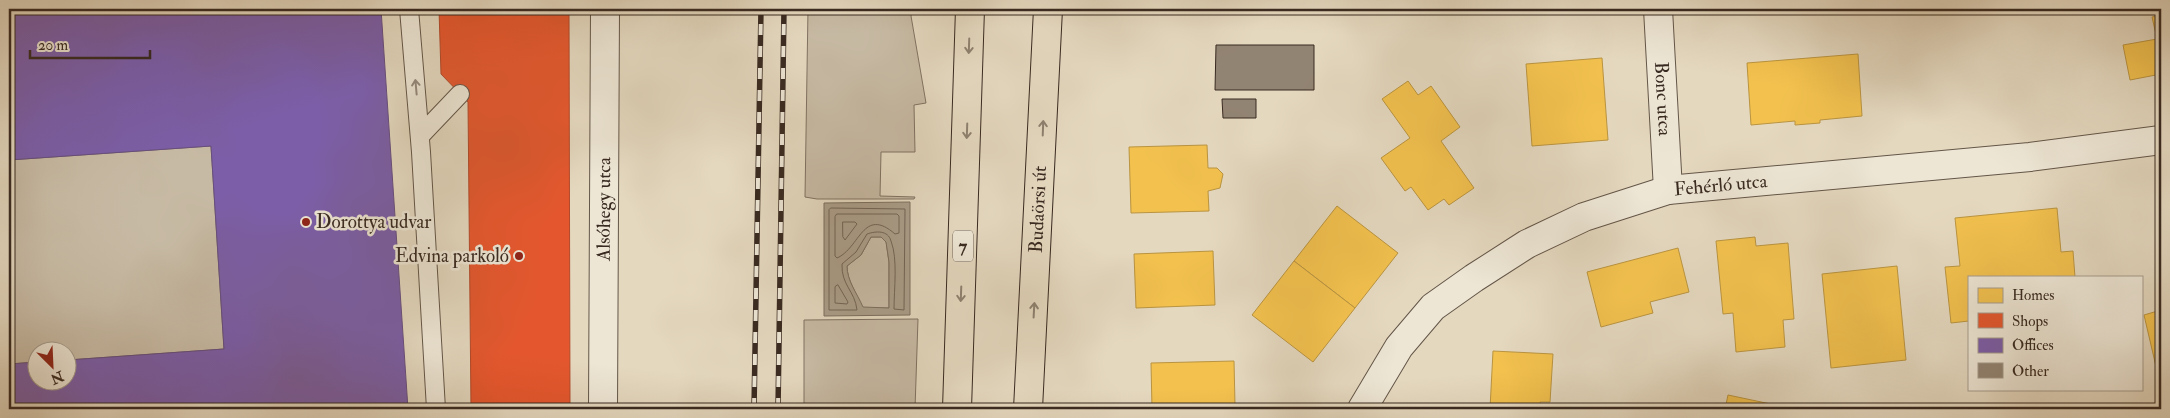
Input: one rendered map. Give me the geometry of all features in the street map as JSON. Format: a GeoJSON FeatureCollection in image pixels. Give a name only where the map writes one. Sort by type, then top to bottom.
{"type":"FeatureCollection","features":[{"type":"Feature","properties":{"kind":"main road","name":"7"},"geometry":{"type":"LineString","coordinates":[[957,409],[970,9]]}},
{"type":"Feature","properties":{"kind":"main road","name":"Budaörsi út"},"geometry":{"type":"LineString","coordinates":[[1028,409],[1048,9]]}},
{"type":"Feature","properties":{"kind":"main road"},"geometry":{"type":"LineString","coordinates":[[1032,359],[1044,409]]}},
{"type":"Feature","properties":{"kind":"street","name":"Alsóhegy utca"},"geometry":{"type":"LineString","coordinates":[[603,409],[605,9]]}},
{"type":"Feature","properties":{"kind":"street","name":"Bonc utca"},"geometry":{"type":"LineString","coordinates":[[1658,9],[1668,190]]}},
{"type":"Feature","properties":{"kind":"street","name":"Fehérló utca"},"geometry":{"type":"LineString","coordinates":[[1362,409],[1399,347],[1433,307],[1527,244],[1584,217],[1668,190],[2030,157],[2161,140]]}},
{"type":"Feature","properties":{"kind":"lane"},"geometry":{"type":"LineString","coordinates":[[409,9],[420,136],[436,409]]}},
{"type":"Feature","properties":{"kind":"lane"},"geometry":{"type":"LineString","coordinates":[[420,136],[460,94]]}},
{"type":"Feature","properties":{"kind":"shaded area"},"geometry":{"type":"Polygon","coordinates":[[[808,9],[912,9],[911,16],[926,103],[914,105],[915,152],[881,152],[880,196],[915,197],[914,199],[817,199],[805,197],[808,9]]]}},
{"type":"Feature","properties":{"kind":"shaded area"},"geometry":{"type":"Polygon","coordinates":[[[211,146],[224,349],[78,359],[78,340],[28,340],[28,363],[9,364],[9,160],[211,146]]]}},
{"type":"Feature","properties":{"kind":"shaded area"},"geometry":{"type":"Polygon","coordinates":[[[871,237],[881,237],[886,241],[889,262],[889,308],[862,308],[847,271],[847,266],[861,255],[871,237]]]}},
{"type":"Feature","properties":{"kind":"shaded area"},"geometry":{"type":"Polygon","coordinates":[[[918,319],[915,409],[804,409],[804,320],[918,319]]]}},
{"type":"Feature","properties":{"kind":"water"},"geometry":{"type":"Polygon","coordinates":[[[910,202],[910,315],[824,316],[824,203],[910,202]],[[871,237],[861,255],[847,266],[850,282],[863,307],[889,308],[889,262],[886,242],[881,237],[871,237]]]}},
{"type":"Feature","properties":{"kind":"building: Homes"},"geometry":{"type":"Polygon","coordinates":[[[2161,15],[2161,74],[2130,80],[2123,45],[2157,39],[2152,17],[2161,15]]]}},
{"type":"Feature","properties":{"kind":"building: Homes"},"geometry":{"type":"Polygon","coordinates":[[[1858,54],[1862,116],[1820,120],[1820,123],[1795,125],[1795,121],[1751,125],[1747,63],[1858,54]]]}},
{"type":"Feature","properties":{"kind":"building: Homes"},"geometry":{"type":"Polygon","coordinates":[[[1602,58],[1608,140],[1532,146],[1526,64],[1602,58]]]}},
{"type":"Feature","properties":{"kind":"building: Homes"},"geometry":{"type":"Polygon","coordinates":[[[1408,81],[1418,95],[1431,86],[1460,127],[1441,141],[1474,188],[1449,205],[1444,199],[1428,210],[1411,187],[1405,191],[1381,158],[1410,138],[1382,99],[1408,81]]]}},
{"type":"Feature","properties":{"kind":"building: Homes"},"geometry":{"type":"Polygon","coordinates":[[[1207,145],[1208,168],[1217,168],[1223,174],[1220,188],[1208,191],[1209,211],[1131,213],[1129,147],[1207,145]]]}},
{"type":"Feature","properties":{"kind":"building: Homes"},"geometry":{"type":"Polygon","coordinates":[[[1337,206],[1398,253],[1355,308],[1294,261],[1337,206]]]}},
{"type":"Feature","properties":{"kind":"building: Homes"},"geometry":{"type":"Polygon","coordinates":[[[2057,208],[2061,252],[2073,251],[2075,276],[1968,276],[1968,321],[1951,323],[1945,267],[1960,266],[1955,218],[2057,208]]]}},
{"type":"Feature","properties":{"kind":"building: Homes"},"geometry":{"type":"Polygon","coordinates":[[[1755,237],[1756,246],[1788,243],[1794,319],[1783,320],[1785,347],[1736,352],[1733,313],[1723,314],[1716,241],[1755,237]]]}},
{"type":"Feature","properties":{"kind":"building: Homes"},"geometry":{"type":"Polygon","coordinates":[[[1678,248],[1689,292],[1650,302],[1653,313],[1601,327],[1587,272],[1678,248]]]}},
{"type":"Feature","properties":{"kind":"building: Homes"},"geometry":{"type":"Polygon","coordinates":[[[1213,251],[1215,305],[1136,308],[1134,254],[1213,251]]]}},
{"type":"Feature","properties":{"kind":"building: Homes"},"geometry":{"type":"Polygon","coordinates":[[[1294,261],[1355,308],[1313,362],[1252,315],[1294,261]]]}},
{"type":"Feature","properties":{"kind":"building: Homes"},"geometry":{"type":"Polygon","coordinates":[[[1897,266],[1906,360],[1831,368],[1822,274],[1897,266]]]}},
{"type":"Feature","properties":{"kind":"building: Homes"},"geometry":{"type":"Polygon","coordinates":[[[2161,310],[2161,388],[2144,315],[2161,310]]]}},
{"type":"Feature","properties":{"kind":"building: Homes"},"geometry":{"type":"Polygon","coordinates":[[[1493,351],[1553,354],[1550,402],[1540,402],[1540,409],[1490,409],[1493,351]]]}},
{"type":"Feature","properties":{"kind":"building: Homes"},"geometry":{"type":"Polygon","coordinates":[[[1234,361],[1235,405],[1255,405],[1255,409],[1152,409],[1151,363],[1234,361]]]}},
{"type":"Feature","properties":{"kind":"building: Homes"},"geometry":{"type":"Polygon","coordinates":[[[1728,395],[1785,407],[1784,409],[1725,409],[1728,395]]]}},
{"type":"Feature","properties":{"kind":"building: Homes"},"geometry":{"type":"Polygon","coordinates":[[[1614,405],[1634,409],[1613,409],[1614,405]]]}},
{"type":"Feature","properties":{"kind":"building: Shops","name":"Edvina parkoló"},"geometry":{"type":"Polygon","coordinates":[[[439,9],[569,9],[570,409],[471,409],[468,102],[441,74],[439,9]]]}},
{"type":"Feature","properties":{"kind":"building: Offices","name":"Dorottya udvar"},"geometry":{"type":"Polygon","coordinates":[[[9,9],[381,9],[408,409],[9,409],[9,364],[28,363],[28,390],[78,390],[78,359],[224,349],[211,146],[9,160],[9,9]]]}},
{"type":"Feature","properties":{"kind":"building: Other"},"geometry":{"type":"Polygon","coordinates":[[[1216,45],[1314,45],[1314,90],[1215,90],[1216,45]]]}},
{"type":"Feature","properties":{"kind":"building: Other"},"geometry":{"type":"Polygon","coordinates":[[[1222,99],[1256,99],[1256,118],[1223,118],[1222,99]]]}},
{"type":"Feature","properties":{"kind":"railway"},"geometry":{"type":"LineString","coordinates":[[754,409],[761,9]]}},
{"type":"Feature","properties":{"kind":"railway"},"geometry":{"type":"LineString","coordinates":[[778,409],[784,9]]}},
{"type":"Feature","properties":{"kind":"place","name":"Dorottya udvar"},"geometry":{"type":"Point","coordinates":[306,222]}},
{"type":"Feature","properties":{"kind":"place","name":"Edvina parkoló"},"geometry":{"type":"Point","coordinates":[519,256]}}]}
